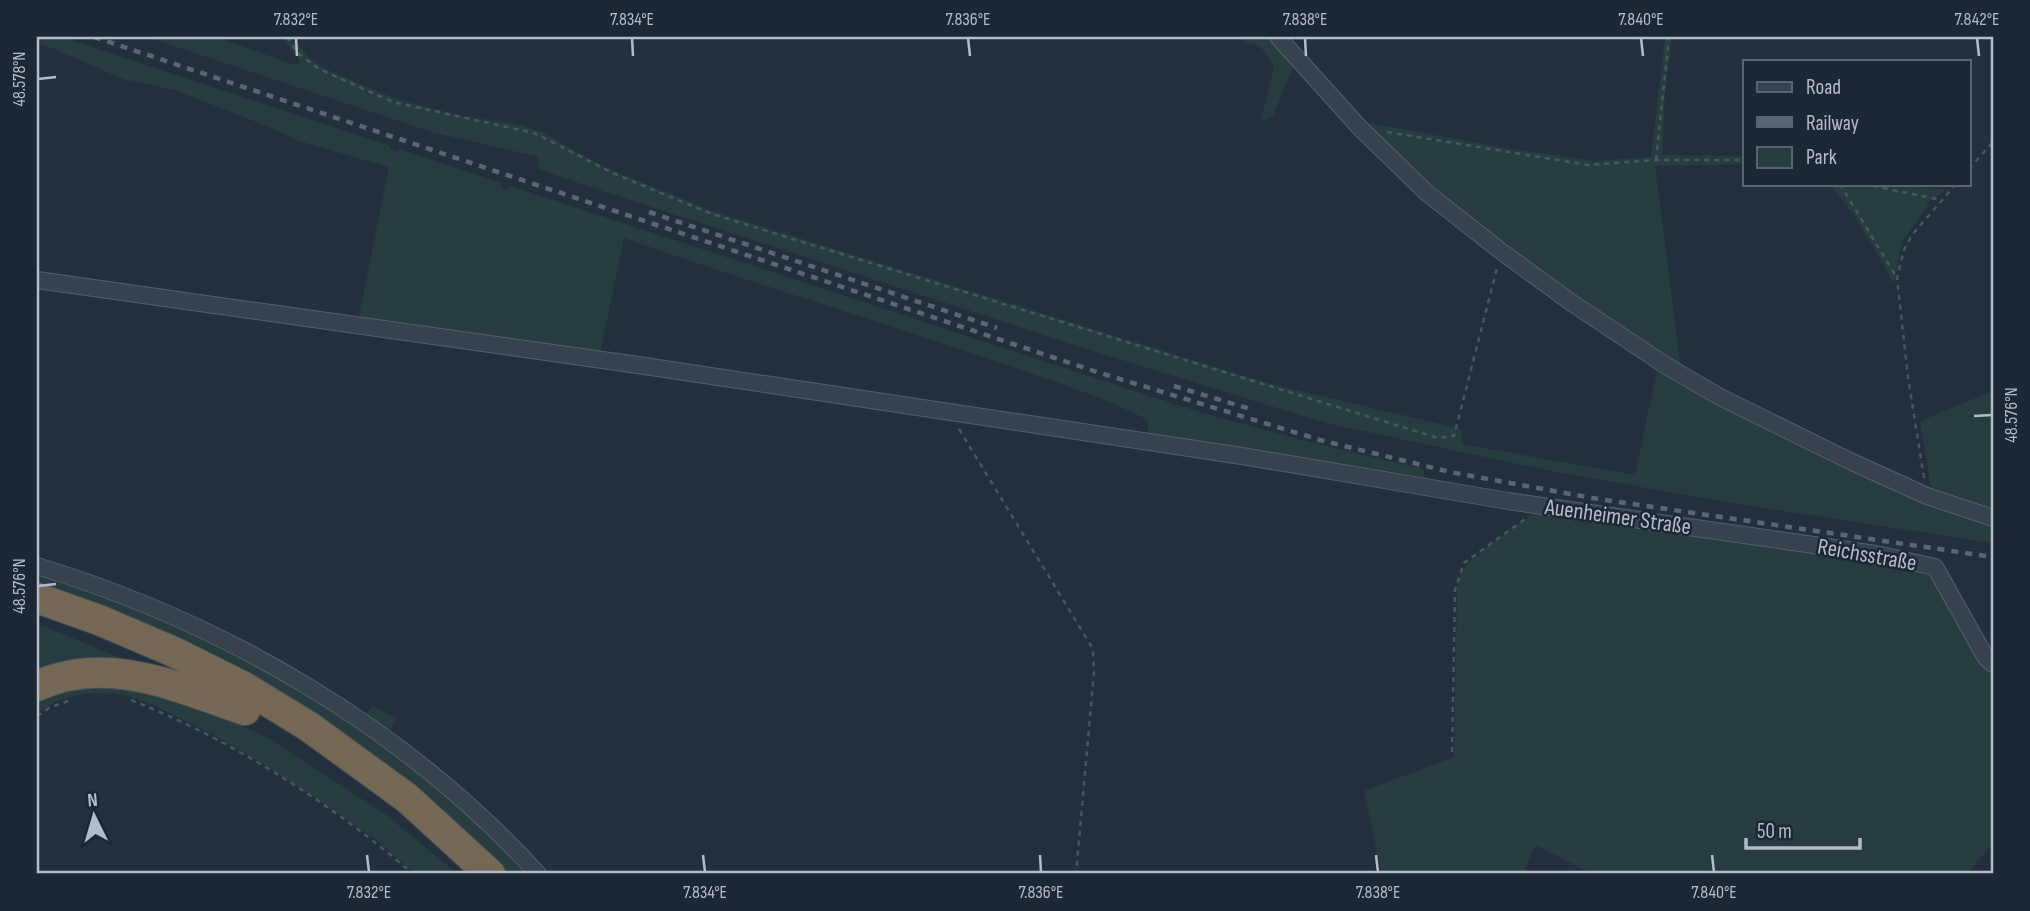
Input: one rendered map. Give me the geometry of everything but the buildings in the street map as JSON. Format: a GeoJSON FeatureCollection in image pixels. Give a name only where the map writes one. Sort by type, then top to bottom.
{"type":"FeatureCollection","features":[{"type":"Feature","properties":{"kind":"highway"},"geometry":{"type":"LineString","coordinates":[[37,598],[99,620],[174,652],[276,706],[407,798],[490,874]]}},
{"type":"Feature","properties":{"kind":"highway"},"geometry":{"type":"LineString","coordinates":[[37,617],[95,637],[245,710],[293,739],[395,811],[464,874]]}},
{"type":"Feature","properties":{"kind":"highway"},"geometry":{"type":"LineString","coordinates":[[37,686],[58,676],[99,671],[135,675],[245,710]]}},
{"type":"Feature","properties":{"kind":"street"},"geometry":{"type":"LineString","coordinates":[[1278,37],[1360,128],[1427,193],[1562,296],[1653,357],[1720,397],[1927,496],[1993,518]]}},
{"type":"Feature","properties":{"kind":"street","name":"Auenheimer Straße"},"geometry":{"type":"LineString","coordinates":[[37,280],[948,412],[1242,456],[1508,501],[1728,532]]}},
{"type":"Feature","properties":{"kind":"street","name":"Reichsstraße"},"geometry":{"type":"LineString","coordinates":[[1728,532],[1876,554],[1935,567],[1986,658],[1993,664]]}},
{"type":"Feature","properties":{"kind":"street"},"geometry":{"type":"LineString","coordinates":[[37,566],[100,585],[192,625],[300,682],[414,760],[456,795],[538,874]]}},
{"type":"Feature","properties":{"kind":"path"},"geometry":{"type":"LineString","coordinates":[[288,37],[299,54],[319,69],[393,102],[534,133],[615,174],[712,214],[1438,438],[1454,436],[1502,252]]}},
{"type":"Feature","properties":{"kind":"path"},"geometry":{"type":"LineString","coordinates":[[1656,160],[1669,37]]}},
{"type":"Feature","properties":{"kind":"path"},"geometry":{"type":"LineString","coordinates":[[1360,128],[1588,164],[1656,160],[1743,160]]}},
{"type":"Feature","properties":{"kind":"path"},"geometry":{"type":"LineString","coordinates":[[1970,168],[1993,142]]}},
{"type":"Feature","properties":{"kind":"path"},"geometry":{"type":"LineString","coordinates":[[1841,186],[1897,278]]}},
{"type":"Feature","properties":{"kind":"path"},"geometry":{"type":"LineString","coordinates":[[1873,186],[1941,200]]}},
{"type":"Feature","properties":{"kind":"path"},"geometry":{"type":"LineString","coordinates":[[1927,496],[1908,377],[1897,278],[1904,250],[1912,235],[1954,186]]}},
{"type":"Feature","properties":{"kind":"path"},"geometry":{"type":"LineString","coordinates":[[948,412],[1093,649],[1094,672],[1076,874]]}},
{"type":"Feature","properties":{"kind":"path"},"geometry":{"type":"LineString","coordinates":[[1452,752],[1455,590],[1459,574],[1464,563],[1543,506]]}},
{"type":"Feature","properties":{"kind":"path"},"geometry":{"type":"LineString","coordinates":[[37,716],[49,708],[79,697]]}},
{"type":"Feature","properties":{"kind":"path"},"geometry":{"type":"LineString","coordinates":[[128,698],[228,746],[305,792],[381,846],[413,874]]}},
{"type":"Feature","properties":{"kind":"green space"},"geometry":{"type":"Polygon","coordinates":[[[37,37],[62,37],[390,146],[390,149],[398,152],[399,149],[501,183],[501,187],[508,189],[510,186],[1199,412],[1423,469],[1427,484],[1148,435],[1148,420],[1084,392],[624,238],[598,363],[357,327],[389,167],[299,141],[175,90],[123,79],[37,43],[37,37]]]}},
{"type":"Feature","properties":{"kind":"green space"},"geometry":{"type":"Polygon","coordinates":[[[146,37],[216,37],[295,65],[300,61],[282,37],[293,37],[307,56],[323,68],[396,99],[458,115],[520,125],[544,133],[602,166],[712,211],[1267,383],[1462,429],[1462,443],[1467,445],[1635,475],[1658,365],[1993,523],[1993,543],[1731,503],[1551,471],[1326,423],[1096,352],[575,182],[537,168],[539,157],[435,133],[146,37]]]}},
{"type":"Feature","properties":{"kind":"green space"},"geometry":{"type":"Polygon","coordinates":[[[1244,37],[1271,37],[1294,64],[1273,117],[1261,121],[1274,67],[1261,47],[1245,43],[1244,37]]]}},
{"type":"Feature","properties":{"kind":"green space"},"geometry":{"type":"Polygon","coordinates":[[[1665,37],[1672,37],[1665,94],[1662,155],[1743,156],[1743,164],[1655,166],[1681,369],[1582,302],[1486,231],[1404,159],[1369,123],[1593,161],[1651,157],[1665,37]]]}},
{"type":"Feature","properties":{"kind":"green space"},"geometry":{"type":"Polygon","coordinates":[[[1831,186],[1907,186],[1946,190],[1927,203],[1927,208],[1902,242],[1894,284],[1831,186]]]}},
{"type":"Feature","properties":{"kind":"green space"},"geometry":{"type":"Polygon","coordinates":[[[1993,391],[1993,510],[1931,488],[1920,421],[1993,391]]]}},
{"type":"Feature","properties":{"kind":"green space"},"geometry":{"type":"Polygon","coordinates":[[[1547,504],[1933,569],[1993,667],[1993,843],[1967,874],[1593,874],[1536,845],[1522,874],[1382,874],[1364,791],[1454,757],[1457,590],[1461,574],[1479,553],[1547,504]]]}},
{"type":"Feature","properties":{"kind":"green space"},"geometry":{"type":"Polygon","coordinates":[[[37,567],[192,626],[360,722],[372,706],[396,718],[386,741],[535,874],[508,874],[412,788],[37,586],[37,567]]]}},
{"type":"Feature","properties":{"kind":"green space"},"geometry":{"type":"Polygon","coordinates":[[[37,625],[118,657],[71,660],[37,672],[37,625]]]}},
{"type":"Feature","properties":{"kind":"green space"},"geometry":{"type":"Polygon","coordinates":[[[83,681],[179,697],[268,738],[385,814],[458,874],[431,876],[416,873],[375,839],[288,779],[220,739],[150,704],[127,696],[93,693],[68,698],[37,713],[37,696],[83,681]]]}},
{"type":"Feature","properties":{"kind":"railway"},"geometry":{"type":"LineString","coordinates":[[94,37],[1097,372],[1320,440],[1450,472],[1592,498],[1993,557]]}},
{"type":"Feature","properties":{"kind":"railway"},"geometry":{"type":"LineString","coordinates":[[649,212],[997,328]]}},
{"type":"Feature","properties":{"kind":"railway"},"geometry":{"type":"LineString","coordinates":[[1174,386],[1254,410]]}}]}
